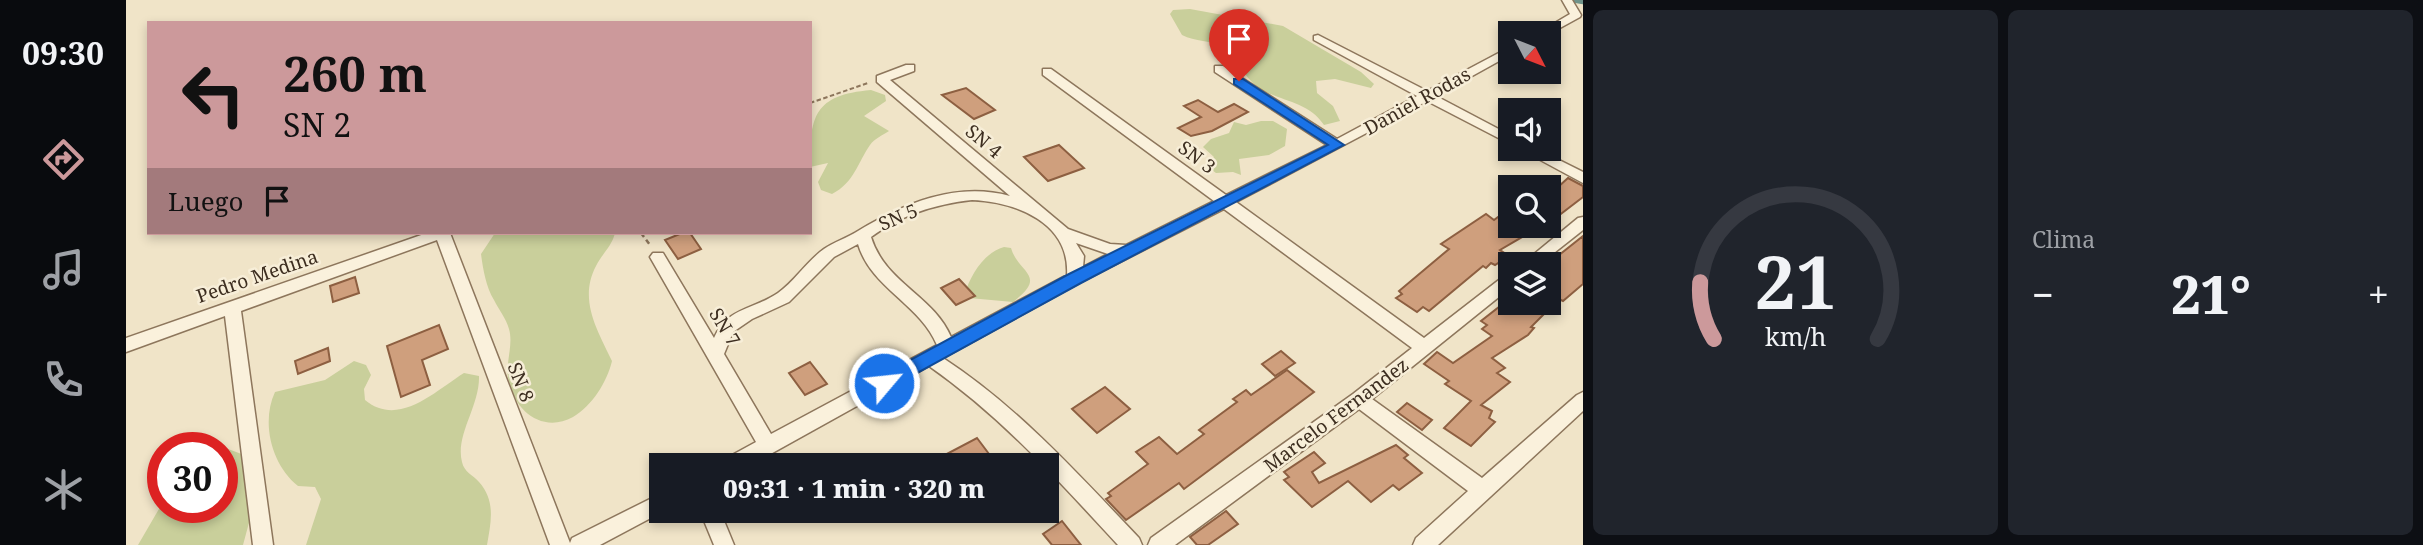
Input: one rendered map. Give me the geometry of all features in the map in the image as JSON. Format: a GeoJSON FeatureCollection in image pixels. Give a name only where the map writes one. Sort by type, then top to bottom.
{"type":"FeatureCollection","features":[{"type":"Feature","properties":{"kind":"street"},"geometry":{"type":"LineString","coordinates":[[1318,38],[1498,134]]}},
{"type":"Feature","properties":{"kind":"street","name":"Daniel Rodas"},"geometry":{"type":"LineString","coordinates":[[755,453],[1075,278],[1338,145],[1498,57]]}},
{"type":"Feature","properties":{"kind":"street"},"geometry":{"type":"LineString","coordinates":[[881,79],[910,68]]}},
{"type":"Feature","properties":{"kind":"street"},"geometry":{"type":"LineString","coordinates":[[1219,69],[1338,145]]}},
{"type":"Feature","properties":{"kind":"street","name":"SN 3"},"geometry":{"type":"LineString","coordinates":[[1048,72],[1426,348]]}},
{"type":"Feature","properties":{"kind":"street","name":"SN 4"},"geometry":{"type":"LineString","coordinates":[[881,79],[1063,233],[1076,256],[1075,278]]}},
{"type":"Feature","properties":{"kind":"street"},"geometry":{"type":"LineString","coordinates":[[1550,161],[1583,178]]}},
{"type":"Feature","properties":{"kind":"street","name":"SN 5"},"geometry":{"type":"LineString","coordinates":[[947,347],[943,330],[877,270],[865,247],[863,235],[890,216],[908,209],[969,197],[997,197],[1035,209]]}},
{"type":"Feature","properties":{"kind":"street"},"geometry":{"type":"LineString","coordinates":[[1545,252],[1583,222]]}},
{"type":"Feature","properties":{"kind":"street","name":"SN 4"},"geometry":{"type":"LineString","coordinates":[[1063,233],[1109,249],[1128,251]]}},
{"type":"Feature","properties":{"kind":"street","name":"Pedro Medina"},"geometry":{"type":"LineString","coordinates":[[126,345],[436,235]]}},
{"type":"Feature","properties":{"kind":"street","name":"SN 8"},"geometry":{"type":"LineString","coordinates":[[443,235],[560,545]]}},
{"type":"Feature","properties":{"kind":"street"},"geometry":{"type":"LineString","coordinates":[[716,352],[727,328],[746,315],[783,298],[829,253],[863,235]]}},
{"type":"Feature","properties":{"kind":"street","name":"SN 7"},"geometry":{"type":"LineString","coordinates":[[658,257],[716,352],[768,446]]}},
{"type":"Feature","properties":{"kind":"street","name":"Marcelo Fernandez"},"geometry":{"type":"LineString","coordinates":[[1158,545],[1359,399],[1498,290]]}},
{"type":"Feature","properties":{"kind":"street"},"geometry":{"type":"LineString","coordinates":[[232,307],[263,545]]}},
{"type":"Feature","properties":{"kind":"street"},"geometry":{"type":"LineString","coordinates":[[930,358],[962,378],[1013,420],[1132,545]]}},
{"type":"Feature","properties":{"kind":"street"},"geometry":{"type":"LineString","coordinates":[[1359,399],[1483,491]]}},
{"type":"Feature","properties":{"kind":"street"},"geometry":{"type":"LineString","coordinates":[[1423,545],[1583,400]]}},
{"type":"Feature","properties":{"kind":"street"},"geometry":{"type":"LineString","coordinates":[[579,545],[649,509]]}},
{"type":"Feature","properties":{"kind":"street"},"geometry":{"type":"LineString","coordinates":[[715,523],[724,545]]}},
{"type":"Feature","properties":{"kind":"path"},"geometry":{"type":"LineString","coordinates":[[812,102],[881,79]]}},
{"type":"Feature","properties":{"kind":"path"},"geometry":{"type":"LineString","coordinates":[[642,235],[658,257]]}},
{"type":"Feature","properties":{"kind":"green space"},"geometry":{"type":"Polygon","coordinates":[[[1190,9],[1283,26],[1361,72],[1374,84],[1371,88],[1335,79],[1316,81],[1317,93],[1333,106],[1340,121],[1324,125],[1318,117],[1302,106],[1259,88],[1224,47],[1182,35],[1170,14],[1173,10],[1190,9]]]}},
{"type":"Feature","properties":{"kind":"green space"},"geometry":{"type":"Polygon","coordinates":[[[871,90],[885,95],[886,101],[864,116],[889,131],[872,143],[851,178],[832,194],[821,190],[818,182],[828,163],[812,167],[814,122],[827,103],[852,93],[871,90]]]}},
{"type":"Feature","properties":{"kind":"green space"},"geometry":{"type":"Polygon","coordinates":[[[1273,121],[1287,129],[1285,146],[1269,155],[1239,159],[1241,175],[1233,172],[1216,173],[1207,166],[1214,157],[1203,147],[1211,139],[1229,133],[1234,122],[1246,125],[1273,121]]]}},
{"type":"Feature","properties":{"kind":"green space"},"geometry":{"type":"Polygon","coordinates":[[[494,235],[614,235],[596,266],[589,291],[592,315],[612,361],[592,400],[573,417],[552,423],[542,421],[525,411],[518,403],[508,376],[509,329],[489,289],[481,254],[494,235]]]}},
{"type":"Feature","properties":{"kind":"green space"},"geometry":{"type":"Polygon","coordinates":[[[1004,247],[1011,248],[1028,274],[1029,286],[1013,302],[969,298],[965,294],[975,272],[985,259],[1004,247]]]}},
{"type":"Feature","properties":{"kind":"green space"},"geometry":{"type":"Polygon","coordinates":[[[354,361],[366,365],[371,375],[364,389],[365,400],[378,408],[391,410],[416,404],[464,373],[479,376],[476,398],[461,452],[465,468],[484,489],[490,504],[487,545],[306,545],[321,499],[315,487],[298,486],[281,466],[271,442],[271,404],[275,392],[325,380],[354,361]]]}},
{"type":"Feature","properties":{"kind":"green space"},"geometry":{"type":"Polygon","coordinates":[[[238,453],[255,459],[264,467],[243,545],[138,545],[151,523],[238,523],[238,453]]]}},
{"type":"Feature","properties":{"kind":"building"},"geometry":{"type":"Polygon","coordinates":[[[966,88],[995,110],[974,119],[942,95],[966,88]]]}},
{"type":"Feature","properties":{"kind":"building"},"geometry":{"type":"Polygon","coordinates":[[[1198,100],[1218,112],[1234,104],[1248,112],[1212,131],[1191,136],[1178,128],[1201,117],[1184,106],[1198,100]]]}},
{"type":"Feature","properties":{"kind":"building"},"geometry":{"type":"Polygon","coordinates":[[[1059,145],[1084,168],[1048,181],[1024,157],[1059,145]]]}},
{"type":"Feature","properties":{"kind":"building"},"geometry":{"type":"Polygon","coordinates":[[[1568,178],[1583,186],[1583,197],[1561,214],[1561,184],[1568,178]]]}},
{"type":"Feature","properties":{"kind":"building"},"geometry":{"type":"Polygon","coordinates":[[[1486,214],[1494,220],[1498,217],[1498,238],[1520,238],[1500,250],[1503,252],[1498,252],[1498,263],[1491,263],[1486,268],[1483,266],[1429,311],[1423,307],[1417,312],[1396,298],[1402,294],[1399,291],[1449,249],[1441,244],[1486,214]]]}},
{"type":"Feature","properties":{"kind":"building"},"geometry":{"type":"Polygon","coordinates":[[[677,235],[691,235],[701,249],[678,259],[665,240],[677,235]]]}},
{"type":"Feature","properties":{"kind":"building"},"geometry":{"type":"Polygon","coordinates":[[[1583,236],[1583,284],[1563,301],[1561,300],[1561,253],[1583,236]]]}},
{"type":"Feature","properties":{"kind":"building"},"geometry":{"type":"Polygon","coordinates":[[[355,277],[359,293],[333,302],[330,286],[355,277]]]}},
{"type":"Feature","properties":{"kind":"building"},"geometry":{"type":"Polygon","coordinates":[[[959,279],[975,296],[956,305],[941,288],[959,279]]]}},
{"type":"Feature","properties":{"kind":"building"},"geometry":{"type":"Polygon","coordinates":[[[1498,308],[1498,315],[1543,315],[1531,327],[1534,328],[1528,335],[1492,358],[1505,368],[1497,373],[1510,382],[1481,405],[1492,411],[1489,418],[1495,422],[1471,446],[1444,428],[1471,401],[1445,384],[1449,381],[1424,364],[1437,352],[1453,363],[1492,336],[1482,329],[1487,325],[1481,321],[1498,308]]]}},
{"type":"Feature","properties":{"kind":"building"},"geometry":{"type":"Polygon","coordinates":[[[439,325],[448,349],[422,360],[430,385],[401,397],[387,346],[439,325]]]}},
{"type":"Feature","properties":{"kind":"building"},"geometry":{"type":"Polygon","coordinates":[[[328,348],[330,361],[298,374],[295,361],[328,348]]]}},
{"type":"Feature","properties":{"kind":"building"},"geometry":{"type":"Polygon","coordinates":[[[1281,351],[1295,363],[1275,376],[1262,364],[1281,351]]]}},
{"type":"Feature","properties":{"kind":"building"},"geometry":{"type":"Polygon","coordinates":[[[810,362],[827,384],[805,395],[789,373],[810,362]]]}},
{"type":"Feature","properties":{"kind":"building"},"geometry":{"type":"Polygon","coordinates":[[[1287,370],[1314,392],[1184,489],[1179,483],[1126,520],[1106,499],[1111,496],[1108,493],[1148,464],[1136,452],[1159,437],[1177,454],[1204,434],[1199,430],[1237,402],[1233,399],[1246,390],[1251,395],[1287,370]]]}},
{"type":"Feature","properties":{"kind":"building"},"geometry":{"type":"Polygon","coordinates":[[[1105,387],[1130,409],[1097,433],[1072,409],[1105,387]]]}},
{"type":"Feature","properties":{"kind":"building"},"geometry":{"type":"Polygon","coordinates":[[[1407,403],[1432,420],[1422,430],[1397,412],[1407,403]]]}},
{"type":"Feature","properties":{"kind":"building"},"geometry":{"type":"Polygon","coordinates":[[[977,438],[988,453],[949,453],[977,438]]]}},
{"type":"Feature","properties":{"kind":"building"},"geometry":{"type":"Polygon","coordinates":[[[1396,445],[1408,455],[1404,458],[1422,473],[1399,490],[1393,485],[1371,502],[1348,481],[1312,507],[1284,480],[1289,477],[1284,472],[1314,452],[1325,463],[1312,472],[1319,483],[1396,445]]]}},
{"type":"Feature","properties":{"kind":"building"},"geometry":{"type":"Polygon","coordinates":[[[1226,511],[1238,524],[1208,545],[1197,545],[1190,537],[1226,511]]]}},
{"type":"Feature","properties":{"kind":"building"},"geometry":{"type":"Polygon","coordinates":[[[1062,521],[1081,545],[1052,545],[1043,534],[1062,521]]]}},
{"type":"Feature","properties":{"kind":"waterway"},"geometry":{"type":"LineString","coordinates":[[1571,0],[1583,2]]}},
{"type":"Feature","properties":{"kind":"route"},"geometry":{"type":"LineString","coordinates":[[884,383],[1075,278],[1338,145],[1239,81]]}}]}
